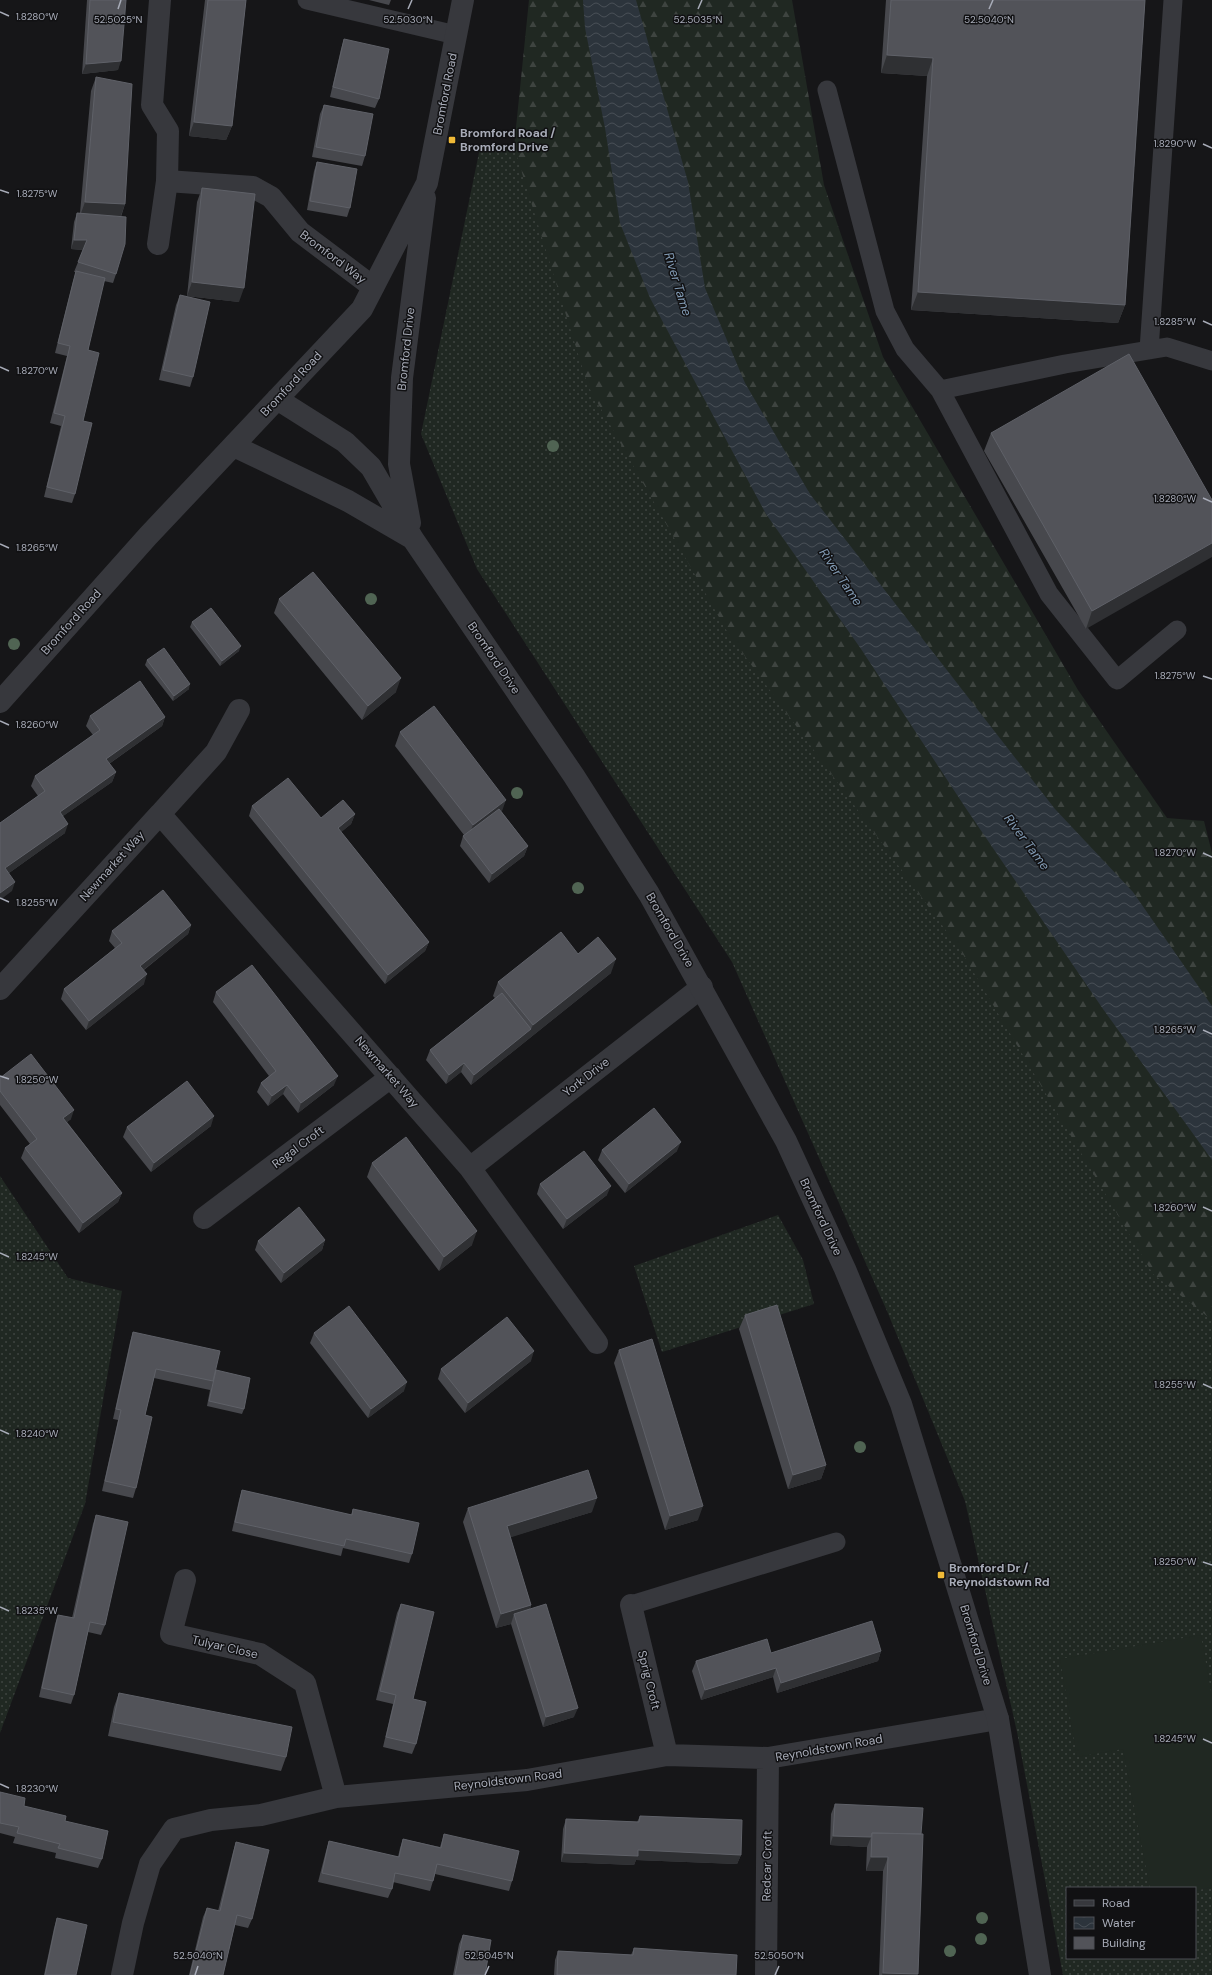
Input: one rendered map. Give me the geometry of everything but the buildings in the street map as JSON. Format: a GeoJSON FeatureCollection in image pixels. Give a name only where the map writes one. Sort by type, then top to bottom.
{"type":"FeatureCollection","features":[{"type":"Feature","properties":{"kind":"street"},"geometry":{"type":"LineString","coordinates":[[158,244],[167,181],[168,131],[152,105],[160,0]]}},
{"type":"Feature","properties":{"kind":"street","name":"Bromford Road"},"geometry":{"type":"LineString","coordinates":[[0,702],[148,536],[362,309],[427,183],[463,0]]}},
{"type":"Feature","properties":{"kind":"street","name":"Bromford Way"},"geometry":{"type":"LineString","coordinates":[[167,181],[253,187],[271,197],[300,232],[373,287]]}},
{"type":"Feature","properties":{"kind":"street","name":"Bromford Drive"},"geometry":{"type":"LineString","coordinates":[[412,539],[399,464],[402,378],[427,183]]}},
{"type":"Feature","properties":{"kind":"street","name":"Bromford Drive"},"geometry":{"type":"LineString","coordinates":[[277,399],[345,442],[371,467],[412,539],[574,776],[649,894],[702,987],[786,1141],[845,1269],[901,1404],[998,1719],[1040,1975]]}},
{"type":"Feature","properties":{"kind":"street","name":"Bromford Drive"},"geometry":{"type":"LineString","coordinates":[[234,446],[348,500],[412,539]]}},
{"type":"Feature","properties":{"kind":"street","name":"Newmarket Way"},"geometry":{"type":"LineString","coordinates":[[0,989],[216,752],[239,710]]}},
{"type":"Feature","properties":{"kind":"street","name":"Newmarket Way"},"geometry":{"type":"LineString","coordinates":[[160,814],[470,1168],[597,1343]]}},
{"type":"Feature","properties":{"kind":"street","name":"York Drive"},"geometry":{"type":"LineString","coordinates":[[470,1168],[702,987]]}},
{"type":"Feature","properties":{"kind":"street","name":"Regal Croft"},"geometry":{"type":"LineString","coordinates":[[204,1218],[391,1077]]}},
{"type":"Feature","properties":{"kind":"street","name":"Tulyar Close"},"geometry":{"type":"LineString","coordinates":[[185,1580],[171,1634],[260,1654],[305,1683],[336,1797]]}},
{"type":"Feature","properties":{"kind":"street","name":"Sprig Croft"},"geometry":{"type":"LineString","coordinates":[[631,1605],[667,1755]]}},
{"type":"Feature","properties":{"kind":"street","name":"Reynoldstown Road"},"geometry":{"type":"LineString","coordinates":[[122,1975],[133,1923],[150,1864],[174,1829],[211,1820],[262,1815],[336,1797],[527,1780],[667,1755],[768,1758],[998,1719]]}},
{"type":"Feature","properties":{"kind":"street","name":"Redcar Croft"},"geometry":{"type":"LineString","coordinates":[[766,1975],[768,1758]]}},
{"type":"Feature","properties":{"kind":"lane"},"geometry":{"type":"LineString","coordinates":[[307,0],[456,35]]}},
{"type":"Feature","properties":{"kind":"lane"},"geometry":{"type":"LineString","coordinates":[[1149,350],[1173,0]]}},
{"type":"Feature","properties":{"kind":"lane"},"geometry":{"type":"LineString","coordinates":[[827,90],[885,311],[905,349],[940,390],[1049,594],[1117,680],[1177,630]]}},
{"type":"Feature","properties":{"kind":"lane"},"geometry":{"type":"LineString","coordinates":[[940,390],[1064,364],[1167,347],[1212,360]]}},
{"type":"Feature","properties":{"kind":"lane"},"geometry":{"type":"LineString","coordinates":[[631,1605],[836,1542]]}},
{"type":"Feature","properties":{"kind":"green space"},"geometry":{"type":"Polygon","coordinates":[[[529,0],[792,0],[824,185],[883,357],[1078,690],[1167,818],[1204,821],[1212,853],[1212,1320],[1153,1274],[961,951],[728,633],[588,386],[514,147],[529,0]]]}},
{"type":"Feature","properties":{"kind":"green space"},"geometry":{"type":"Polygon","coordinates":[[[481,143],[514,147],[1212,1160],[1212,1975],[1063,1975],[1017,1732],[965,1501],[887,1311],[732,962],[477,569],[421,434],[481,143]]]}},
{"type":"Feature","properties":{"kind":"green space"},"geometry":{"type":"Polygon","coordinates":[[[0,1176],[68,1278],[122,1291],[85,1504],[0,1733],[0,1176]]]}},
{"type":"Feature","properties":{"kind":"green space"},"geometry":{"type":"Polygon","coordinates":[[[778,1215],[803,1260],[814,1304],[662,1352],[634,1266],[778,1215]]]}},
{"type":"Feature","properties":{"kind":"green space"},"geometry":{"type":"Polygon","coordinates":[[[1201,1635],[1212,1697],[1212,1887],[1196,1891],[1196,1887],[1150,1887],[1123,1749],[1077,1757],[1060,1659],[1201,1635]]]}},
{"type":"Feature","properties":{"kind":"water","name":"River Tame"},"geometry":{"type":"Polygon","coordinates":[[[583,0],[636,0],[688,182],[705,288],[745,383],[810,494],[1055,809],[1133,892],[1212,1006],[1212,1160],[1103,1009],[967,810],[861,649],[766,514],[650,298],[620,223],[605,128],[585,28],[583,0]]]}},
{"type":"Feature","properties":{"kind":"place","name":"Bromford Road / Bromford Drive"},"geometry":{"type":"Point","coordinates":[452,140]}},
{"type":"Feature","properties":{"kind":"place","name":"Bromford Dr / Reynoldstown Rd"},"geometry":{"type":"Point","coordinates":[941,1575]}}]}
